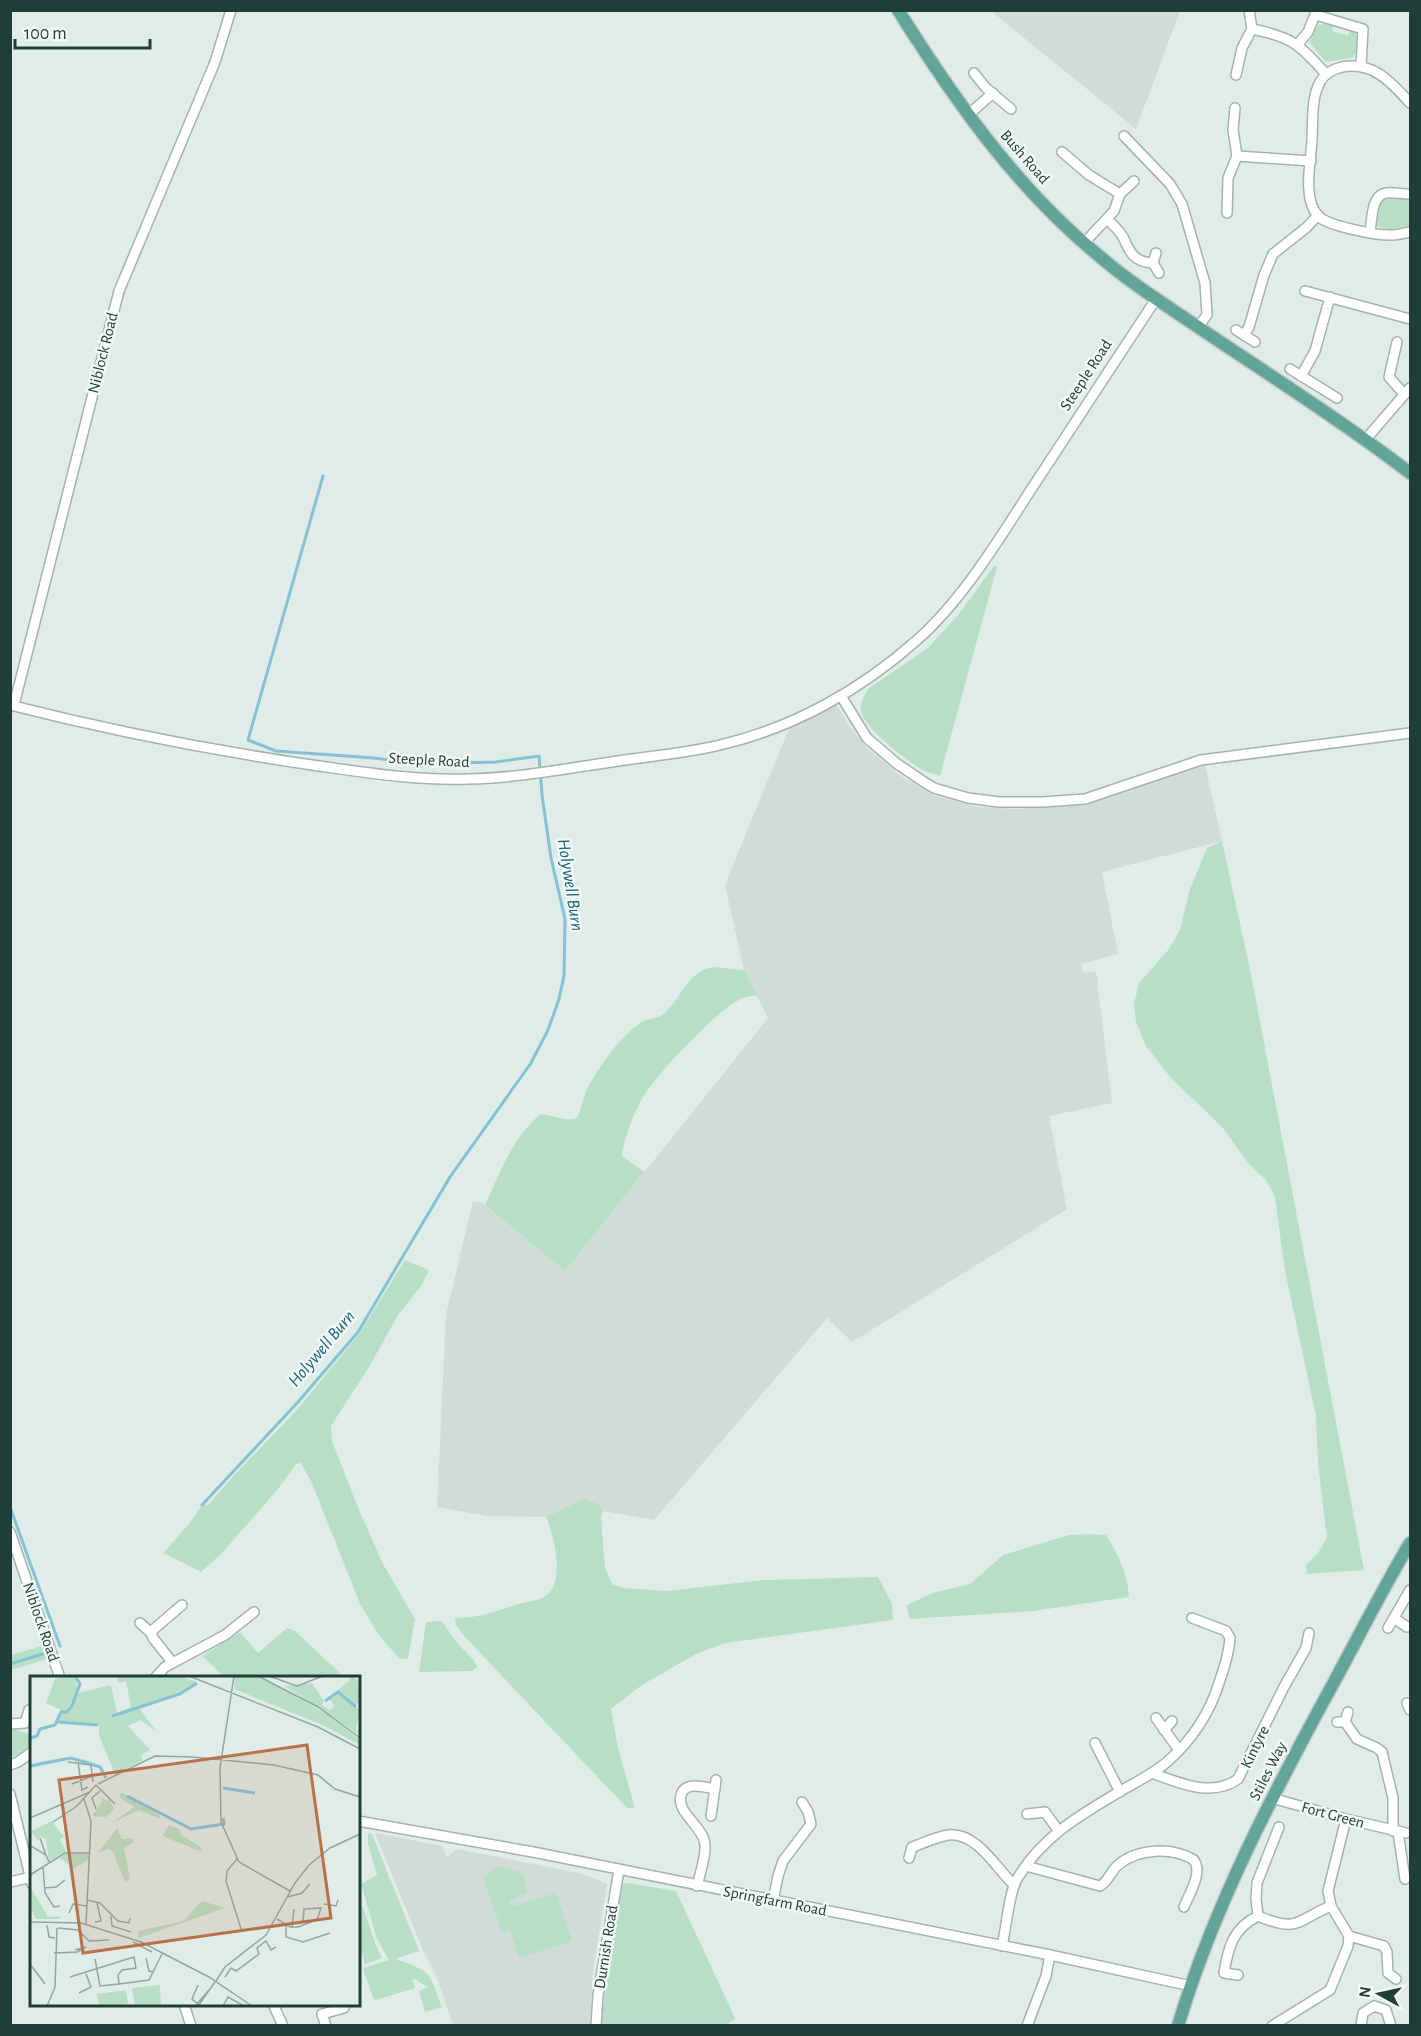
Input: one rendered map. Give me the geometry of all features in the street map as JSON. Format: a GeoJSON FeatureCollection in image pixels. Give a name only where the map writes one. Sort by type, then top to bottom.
{"type":"FeatureCollection","features":[{"type":"Feature","properties":{"kind":"main road","name":"Bush Road"},"geometry":{"type":"LineString","coordinates":[[898,10],[940,78],[1032,191],[1084,243],[1156,299]]}},
{"type":"Feature","properties":{"kind":"main road"},"geometry":{"type":"LineString","coordinates":[[1156,299],[1366,439],[1410,473]]}},
{"type":"Feature","properties":{"kind":"main road","name":"Stiles Way"},"geometry":{"type":"LineString","coordinates":[[1178,2025],[1191,1986],[1239,1869],[1272,1798],[1410,1543]]}},
{"type":"Feature","properties":{"kind":"street","name":"Niblock Road"},"geometry":{"type":"LineString","coordinates":[[11,705],[15,701],[119,291],[215,62],[231,10]]}},
{"type":"Feature","properties":{"kind":"street"},"geometry":{"type":"LineString","coordinates":[[1236,75],[1242,48],[1252,29],[1249,10]]}},
{"type":"Feature","properties":{"kind":"street"},"geometry":{"type":"LineString","coordinates":[[1298,44],[1308,32],[1316,13],[1363,29],[1361,66]]}},
{"type":"Feature","properties":{"kind":"street"},"geometry":{"type":"LineString","coordinates":[[1252,29],[1286,37],[1298,44],[1326,74]]}},
{"type":"Feature","properties":{"kind":"street"},"geometry":{"type":"LineString","coordinates":[[1408,96],[1380,74],[1361,66],[1342,67],[1326,74],[1316,93],[1311,197],[1318,215],[1338,225],[1391,235],[1410,232]]}},
{"type":"Feature","properties":{"kind":"street"},"geometry":{"type":"LineString","coordinates":[[974,74],[986,88],[1011,109]]}},
{"type":"Feature","properties":{"kind":"street"},"geometry":{"type":"LineString","coordinates":[[968,115],[993,93]]}},
{"type":"Feature","properties":{"kind":"street"},"geometry":{"type":"LineString","coordinates":[[1227,213],[1228,178],[1237,156],[1233,130],[1235,108]]}},
{"type":"Feature","properties":{"kind":"street"},"geometry":{"type":"LineString","coordinates":[[1124,136],[1170,184],[1182,204],[1206,283],[1207,315],[1198,327]]}},
{"type":"Feature","properties":{"kind":"street"},"geometry":{"type":"LineString","coordinates":[[1062,152],[1089,175],[1120,194]]}},
{"type":"Feature","properties":{"kind":"street"},"geometry":{"type":"LineString","coordinates":[[1237,156],[1311,161]]}},
{"type":"Feature","properties":{"kind":"street"},"geometry":{"type":"LineString","coordinates":[[1084,243],[1114,211],[1120,194],[1134,181]]}},
{"type":"Feature","properties":{"kind":"street"},"geometry":{"type":"LineString","coordinates":[[1370,232],[1378,196],[1385,193],[1410,194]]}},
{"type":"Feature","properties":{"kind":"street"},"geometry":{"type":"LineString","coordinates":[[1255,342],[1240,332],[1249,327],[1263,275],[1273,255],[1318,215]]}},
{"type":"Feature","properties":{"kind":"street"},"geometry":{"type":"LineString","coordinates":[[1107,219],[1122,235],[1130,254],[1138,261],[1155,258],[1159,273]]}},
{"type":"Feature","properties":{"kind":"street"},"geometry":{"type":"LineString","coordinates":[[1305,291],[1410,319]]}},
{"type":"Feature","properties":{"kind":"street"},"geometry":{"type":"LineString","coordinates":[[1301,376],[1315,351],[1330,297]]}},
{"type":"Feature","properties":{"kind":"street","name":"Steeple Road"},"geometry":{"type":"LineString","coordinates":[[11,705],[88,724],[260,757],[364,772],[444,779],[496,778],[538,773],[723,745],[760,733],[804,716],[841,696],[918,640],[974,573],[1156,299]]}},
{"type":"Feature","properties":{"kind":"street"},"geometry":{"type":"LineString","coordinates":[[1366,439],[1407,391],[1389,377],[1397,342]]}},
{"type":"Feature","properties":{"kind":"street"},"geometry":{"type":"LineString","coordinates":[[1290,369],[1337,398]]}},
{"type":"Feature","properties":{"kind":"street"},"geometry":{"type":"LineString","coordinates":[[841,696],[867,738],[915,776],[934,788],[968,798],[999,802],[1085,799],[1201,760],[1410,733]]}},
{"type":"Feature","properties":{"kind":"street","name":"Niblock Road"},"geometry":{"type":"LineString","coordinates":[[10,1532],[60,1676]]}},
{"type":"Feature","properties":{"kind":"street"},"geometry":{"type":"LineString","coordinates":[[1388,1628],[1410,1590]]}},
{"type":"Feature","properties":{"kind":"street"},"geometry":{"type":"LineString","coordinates":[[151,1633],[182,1605]]}},
{"type":"Feature","properties":{"kind":"street"},"geometry":{"type":"LineString","coordinates":[[156,1676],[172,1662],[217,1640],[242,1615],[254,1612]]}},
{"type":"Feature","properties":{"kind":"street"},"geometry":{"type":"LineString","coordinates":[[1002,1946],[1014,1885],[1026,1866],[1058,1830],[1152,1773],[1179,1750],[1198,1729],[1213,1701],[1230,1638],[1227,1633],[1192,1618]]}},
{"type":"Feature","properties":{"kind":"street"},"geometry":{"type":"LineString","coordinates":[[1394,1618],[1407,1627]]}},
{"type":"Feature","properties":{"kind":"street"},"geometry":{"type":"LineString","coordinates":[[140,1623],[151,1633],[172,1662]]}},
{"type":"Feature","properties":{"kind":"street"},"geometry":{"type":"LineString","coordinates":[[1202,1633],[1206,1623]]}},
{"type":"Feature","properties":{"kind":"street"},"geometry":{"type":"LineString","coordinates":[[1227,1633],[1235,1624]]}},
{"type":"Feature","properties":{"kind":"street","name":"Kintyre"},"geometry":{"type":"LineString","coordinates":[[1152,1773],[1199,1788],[1219,1787],[1239,1779],[1284,1687],[1306,1648],[1309,1634]]}},
{"type":"Feature","properties":{"kind":"street"},"geometry":{"type":"LineString","coordinates":[[10,1724],[25,1724],[29,1710]]}},
{"type":"Feature","properties":{"kind":"street"},"geometry":{"type":"LineString","coordinates":[[1348,1712],[1341,1722],[1357,1739],[1382,1752],[1393,1798],[1405,1879]]}},
{"type":"Feature","properties":{"kind":"street"},"geometry":{"type":"LineString","coordinates":[[1156,1718],[1179,1750]]}},
{"type":"Feature","properties":{"kind":"street"},"geometry":{"type":"LineString","coordinates":[[1164,1730],[1172,1721]]}},
{"type":"Feature","properties":{"kind":"street"},"geometry":{"type":"LineString","coordinates":[[1095,1743],[1120,1792]]}},
{"type":"Feature","properties":{"kind":"street"},"geometry":{"type":"LineString","coordinates":[[14,1763],[30,1753]]}},
{"type":"Feature","properties":{"kind":"street"},"geometry":{"type":"LineString","coordinates":[[14,1763],[30,1762]]}},
{"type":"Feature","properties":{"kind":"street"},"geometry":{"type":"LineString","coordinates":[[1093,1768],[1104,1762]]}},
{"type":"Feature","properties":{"kind":"street"},"geometry":{"type":"LineString","coordinates":[[697,1886],[705,1844],[700,1832],[682,1807],[680,1798],[683,1791],[688,1787],[715,1784],[711,1816]]}},
{"type":"Feature","properties":{"kind":"street"},"geometry":{"type":"LineString","coordinates":[[10,1794],[30,1876]]}},
{"type":"Feature","properties":{"kind":"street","name":"Fort Green"},"geometry":{"type":"LineString","coordinates":[[1272,1798],[1399,1832]]}},
{"type":"Feature","properties":{"kind":"street"},"geometry":{"type":"LineString","coordinates":[[773,1900],[783,1861],[811,1824],[811,1819],[802,1802]]}},
{"type":"Feature","properties":{"kind":"street"},"geometry":{"type":"LineString","coordinates":[[1027,1814],[1045,1812],[1058,1830]]}},
{"type":"Feature","properties":{"kind":"street"},"geometry":{"type":"LineString","coordinates":[[1272,2025],[1330,1990],[1348,1947],[1349,1936],[1331,1906],[1328,1891],[1346,1819]]}},
{"type":"Feature","properties":{"kind":"street","name":"Springfarm Road"},"geometry":{"type":"LineString","coordinates":[[360,1821],[773,1900],[1050,1955],[1191,1986]]}},
{"type":"Feature","properties":{"kind":"street"},"geometry":{"type":"LineString","coordinates":[[1258,1916],[1257,1883],[1279,1827]]}},
{"type":"Feature","properties":{"kind":"street"},"geometry":{"type":"LineString","coordinates":[[909,1858],[912,1847],[947,1836],[959,1836],[971,1840],[980,1848],[1014,1885]]}},
{"type":"Feature","properties":{"kind":"street"},"geometry":{"type":"LineString","coordinates":[[1026,1866],[1100,1886],[1104,1884],[1112,1871],[1125,1861],[1142,1854],[1158,1851],[1182,1855],[1194,1860],[1198,1868],[1184,1907]]}},
{"type":"Feature","properties":{"kind":"street","name":"Durnish Road"},"geometry":{"type":"LineString","coordinates":[[596,2025],[598,1995],[619,1870]]}},
{"type":"Feature","properties":{"kind":"street"},"geometry":{"type":"LineString","coordinates":[[10,1882],[30,1880]]}},
{"type":"Feature","properties":{"kind":"street"},"geometry":{"type":"LineString","coordinates":[[1258,1916],[1289,1926],[1331,1906]]}},
{"type":"Feature","properties":{"kind":"street"},"geometry":{"type":"LineString","coordinates":[[1238,1975],[1224,1973],[1228,1948],[1239,1930],[1258,1916]]}},
{"type":"Feature","properties":{"kind":"street"},"geometry":{"type":"LineString","coordinates":[[1349,1936],[1384,1946],[1387,1952],[1388,1972],[1396,1979]]}},
{"type":"Feature","properties":{"kind":"street"},"geometry":{"type":"LineString","coordinates":[[1027,2025],[1046,1976],[1050,1955]]}},
{"type":"Feature","properties":{"kind":"street"},"geometry":{"type":"LineString","coordinates":[[185,2006],[191,2025]]}},
{"type":"Feature","properties":{"kind":"street"},"geometry":{"type":"LineString","coordinates":[[274,2006],[283,2025]]}},
{"type":"Feature","properties":{"kind":"street"},"geometry":{"type":"LineString","coordinates":[[1361,2025],[1363,2013],[1374,2006],[1386,2010],[1392,2025]]}},
{"type":"Feature","properties":{"kind":"street"},"geometry":{"type":"LineString","coordinates":[[326,2025],[322,2014],[344,2008]]}},
{"type":"Feature","properties":{"kind":"shaded area"},"geometry":{"type":"Polygon","coordinates":[[[991,11],[1180,11],[1136,129],[991,11]]]}},
{"type":"Feature","properties":{"kind":"shaded area"},"geometry":{"type":"Polygon","coordinates":[[[836,704],[850,727],[868,748],[901,776],[933,795],[977,807],[1017,809],[1086,802],[1205,765],[1222,841],[1102,872],[1118,954],[1081,964],[1083,973],[1096,971],[1112,1103],[1049,1116],[1067,1209],[852,1342],[827,1318],[654,1520],[603,1511],[601,1505],[584,1500],[546,1517],[488,1516],[437,1507],[446,1315],[473,1201],[482,1203],[565,1271],[768,1018],[744,970],[725,885],[790,726],[836,704]]]}},
{"type":"Feature","properties":{"kind":"shaded area"},"geometry":{"type":"Polygon","coordinates":[[[375,1833],[442,1846],[447,1857],[457,1849],[583,1874],[607,1884],[593,1971],[590,2025],[453,2025],[437,1978],[423,1950],[375,1833]]]}},
{"type":"Feature","properties":{"kind":"green space"},"geometry":{"type":"Polygon","coordinates":[[[1319,24],[1334,25],[1332,31],[1348,36],[1350,30],[1355,31],[1358,38],[1357,54],[1354,54],[1354,57],[1326,62],[1309,42],[1319,24]]]}},
{"type":"Feature","properties":{"kind":"green space"},"geometry":{"type":"Polygon","coordinates":[[[1384,197],[1410,198],[1410,228],[1392,230],[1376,226],[1379,203],[1384,197]]]}},
{"type":"Feature","properties":{"kind":"green space"},"geometry":{"type":"Polygon","coordinates":[[[994,566],[997,567],[940,776],[916,766],[878,735],[864,718],[861,702],[868,689],[928,648],[959,614],[994,566]]]}},
{"type":"Feature","properties":{"kind":"green space"},"geometry":{"type":"Polygon","coordinates":[[[1222,841],[1251,974],[1364,1570],[1307,1574],[1306,1565],[1318,1553],[1327,1538],[1318,1464],[1316,1416],[1285,1271],[1275,1197],[1266,1180],[1249,1164],[1222,1127],[1171,1078],[1146,1046],[1136,1022],[1134,1004],[1139,983],[1169,949],[1180,930],[1190,889],[1207,848],[1222,841]]]}},
{"type":"Feature","properties":{"kind":"green space"},"geometry":{"type":"Polygon","coordinates":[[[713,967],[744,970],[757,995],[739,1000],[716,1017],[686,1045],[648,1089],[629,1127],[622,1156],[644,1172],[565,1271],[485,1205],[502,1168],[515,1144],[541,1114],[564,1119],[577,1118],[590,1083],[618,1043],[640,1023],[665,1013],[691,979],[704,969],[713,967]]]}},
{"type":"Feature","properties":{"kind":"green space"},"geometry":{"type":"Polygon","coordinates":[[[405,1260],[429,1270],[421,1286],[398,1315],[369,1367],[331,1426],[332,1441],[359,1510],[383,1564],[415,1619],[408,1659],[399,1658],[378,1634],[360,1604],[311,1481],[301,1463],[296,1464],[278,1489],[222,1553],[201,1572],[163,1553],[189,1524],[202,1505],[208,1505],[297,1410],[359,1334],[405,1260]]]}},
{"type":"Feature","properties":{"kind":"green space"},"geometry":{"type":"Polygon","coordinates":[[[584,1499],[601,1505],[603,1511],[601,1518],[605,1568],[612,1584],[624,1588],[667,1591],[765,1580],[878,1577],[892,1604],[893,1620],[725,1643],[696,1654],[642,1685],[611,1709],[618,1748],[635,1808],[627,1808],[465,1637],[456,1625],[455,1618],[487,1614],[546,1596],[554,1586],[557,1567],[552,1534],[546,1517],[584,1499]]]}},
{"type":"Feature","properties":{"kind":"green space"},"geometry":{"type":"Polygon","coordinates":[[[1069,1535],[1106,1535],[1124,1572],[1129,1597],[1033,1611],[909,1619],[907,1605],[933,1593],[970,1584],[1003,1555],[1069,1535]]]}},
{"type":"Feature","properties":{"kind":"green space"},"geometry":{"type":"Polygon","coordinates":[[[442,1621],[457,1643],[474,1660],[477,1667],[472,1671],[419,1672],[426,1622],[442,1621]]]}},
{"type":"Feature","properties":{"kind":"green space"},"geometry":{"type":"Polygon","coordinates":[[[287,1628],[295,1631],[343,1676],[223,1676],[202,1656],[240,1632],[258,1653],[287,1628]]]}},
{"type":"Feature","properties":{"kind":"green space"},"geometry":{"type":"Polygon","coordinates":[[[42,1646],[47,1659],[11,1670],[11,1655],[42,1646]]]}},
{"type":"Feature","properties":{"kind":"green space"},"geometry":{"type":"Polygon","coordinates":[[[11,1728],[30,1734],[30,1746],[11,1758],[11,1728]]]}},
{"type":"Feature","properties":{"kind":"green space"},"geometry":{"type":"Polygon","coordinates":[[[368,1833],[372,1834],[419,1951],[396,1959],[428,1974],[442,2007],[425,2012],[419,1991],[427,1987],[415,1979],[412,1980],[415,1988],[376,2000],[373,1998],[363,1968],[389,1960],[377,1939],[361,1884],[377,1875],[368,1844],[368,1833]]]}},
{"type":"Feature","properties":{"kind":"green space"},"geometry":{"type":"Polygon","coordinates":[[[495,1866],[518,1871],[524,1876],[527,1893],[509,1901],[511,1907],[556,1893],[572,1941],[519,1958],[510,1930],[502,1932],[483,1877],[495,1866]]]}},
{"type":"Feature","properties":{"kind":"green space"},"geometry":{"type":"Polygon","coordinates":[[[623,1884],[676,1891],[735,2018],[727,2025],[600,2026],[620,1891],[623,1884]]]}},
{"type":"Feature","properties":{"kind":"green space"},"geometry":{"type":"Polygon","coordinates":[[[363,1907],[382,1958],[365,1964],[360,1949],[360,1908],[363,1907]]]}},
{"type":"Feature","properties":{"kind":"waterway","name":"Holywell Burn"},"geometry":{"type":"LineString","coordinates":[[202,1505],[298,1402],[358,1332],[450,1177],[531,1063],[548,1030],[564,976],[565,919],[551,858],[539,756],[496,762],[419,764],[374,758],[276,751],[248,740],[323,476]]}},
{"type":"Feature","properties":{"kind":"waterway"},"geometry":{"type":"LineString","coordinates":[[10,1507],[60,1646]]}},
{"type":"Feature","properties":{"kind":"waterway","name":"Holywell Burn"},"geometry":{"type":"LineString","coordinates":[[10,1664],[43,1654]]}}]}
